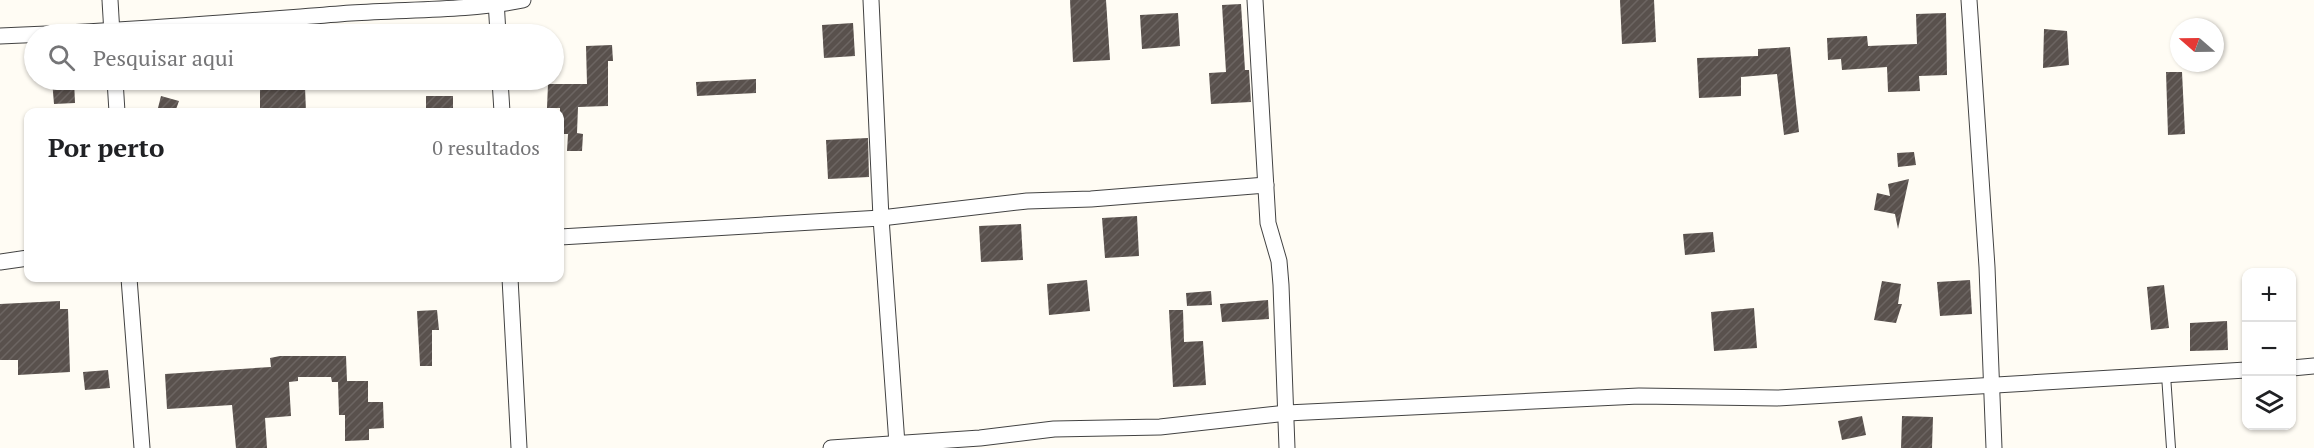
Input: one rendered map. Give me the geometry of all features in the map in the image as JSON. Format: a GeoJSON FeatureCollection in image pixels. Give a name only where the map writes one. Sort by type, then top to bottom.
{"type":"FeatureCollection","features":[{"type":"Feature","properties":{"kind":"street"},"geometry":{"type":"LineString","coordinates":[[110,0],[111,24]]}},
{"type":"Feature","properties":{"kind":"street"},"geometry":{"type":"LineString","coordinates":[[221,24],[523,0]]}},
{"type":"Feature","properties":{"kind":"street"},"geometry":{"type":"LineString","coordinates":[[871,0],[881,218],[897,444]]}},
{"type":"Feature","properties":{"kind":"street"},"geometry":{"type":"LineString","coordinates":[[1255,0],[1268,223],[1279,261],[1287,448]]}},
{"type":"Feature","properties":{"kind":"street"},"geometry":{"type":"LineString","coordinates":[[1969,0],[1987,267],[1994,448]]}},
{"type":"Feature","properties":{"kind":"street"},"geometry":{"type":"LineString","coordinates":[[496,3],[497,24]]}},
{"type":"Feature","properties":{"kind":"street"},"geometry":{"type":"LineString","coordinates":[[0,36],[24,35]]}},
{"type":"Feature","properties":{"kind":"street"},"geometry":{"type":"LineString","coordinates":[[116,90],[117,108]]}},
{"type":"Feature","properties":{"kind":"street"},"geometry":{"type":"LineString","coordinates":[[501,90],[502,108]]}},
{"type":"Feature","properties":{"kind":"street"},"geometry":{"type":"LineString","coordinates":[[564,237],[881,218],[1027,201],[1091,199],[1266,185]]}},
{"type":"Feature","properties":{"kind":"street"},"geometry":{"type":"LineString","coordinates":[[0,262],[24,259]]}},
{"type":"Feature","properties":{"kind":"street"},"geometry":{"type":"LineString","coordinates":[[129,282],[142,448]]}},
{"type":"Feature","properties":{"kind":"street"},"geometry":{"type":"LineString","coordinates":[[510,282],[519,448]]}},
{"type":"Feature","properties":{"kind":"street"},"geometry":{"type":"LineString","coordinates":[[2296,368],[2314,366]]}},
{"type":"Feature","properties":{"kind":"street"},"geometry":{"type":"LineString","coordinates":[[831,448],[1054,429],[1160,427],[1287,413],[1639,396],[1777,398],[2242,370]]}},
{"type":"Feature","properties":{"kind":"lane"},"geometry":{"type":"LineString","coordinates":[[2166,375],[2171,448]]}},
{"type":"Feature","properties":{"kind":"building"},"geometry":{"type":"Polygon","coordinates":[[[1070,0],[1106,0],[1110,60],[1073,62],[1070,0]]]}},
{"type":"Feature","properties":{"kind":"building"},"geometry":{"type":"Polygon","coordinates":[[[1620,0],[1654,0],[1656,42],[1622,44],[1620,0]]]}},
{"type":"Feature","properties":{"kind":"building"},"geometry":{"type":"Polygon","coordinates":[[[1241,4],[1245,70],[1249,70],[1251,102],[1211,104],[1209,73],[1226,72],[1222,5],[1241,4]]]}},
{"type":"Feature","properties":{"kind":"building"},"geometry":{"type":"Polygon","coordinates":[[[1178,13],[1180,46],[1142,49],[1140,15],[1178,13]]]}},
{"type":"Feature","properties":{"kind":"building"},"geometry":{"type":"Polygon","coordinates":[[[1946,13],[1947,75],[1919,76],[1920,91],[1888,92],[1887,67],[1842,70],[1841,59],[1828,60],[1827,38],[1867,36],[1868,46],[1917,44],[1916,14],[1946,13]]]}},
{"type":"Feature","properties":{"kind":"building"},"geometry":{"type":"Polygon","coordinates":[[[853,23],[855,56],[824,58],[822,25],[853,23]]]}},
{"type":"Feature","properties":{"kind":"building"},"geometry":{"type":"Polygon","coordinates":[[[2044,29],[2067,31],[2069,65],[2043,68],[2044,29]]]}},
{"type":"Feature","properties":{"kind":"building"},"geometry":{"type":"Polygon","coordinates":[[[612,45],[613,61],[608,61],[608,106],[578,107],[577,133],[583,134],[582,151],[567,151],[568,134],[564,134],[564,108],[547,108],[548,90],[564,90],[564,84],[587,84],[586,46],[612,45]]]}},
{"type":"Feature","properties":{"kind":"building"},"geometry":{"type":"Polygon","coordinates":[[[1790,47],[1799,132],[1784,135],[1777,74],[1741,77],[1741,96],[1699,98],[1697,58],[1758,56],[1758,49],[1790,47]]]}},
{"type":"Feature","properties":{"kind":"building"},"geometry":{"type":"Polygon","coordinates":[[[2166,72],[2182,72],[2185,134],[2168,135],[2166,72]]]}},
{"type":"Feature","properties":{"kind":"building"},"geometry":{"type":"Polygon","coordinates":[[[756,79],[756,93],[697,96],[696,82],[756,79]]]}},
{"type":"Feature","properties":{"kind":"building"},"geometry":{"type":"Polygon","coordinates":[[[53,90],[74,90],[75,103],[54,104],[53,90]]]}},
{"type":"Feature","properties":{"kind":"building"},"geometry":{"type":"Polygon","coordinates":[[[260,90],[305,90],[306,108],[260,108],[260,90]]]}},
{"type":"Feature","properties":{"kind":"building"},"geometry":{"type":"Polygon","coordinates":[[[161,96],[179,101],[176,108],[158,108],[161,96]]]}},
{"type":"Feature","properties":{"kind":"building"},"geometry":{"type":"Polygon","coordinates":[[[426,96],[453,96],[453,108],[426,108],[426,96]]]}},
{"type":"Feature","properties":{"kind":"building"},"geometry":{"type":"Polygon","coordinates":[[[868,138],[869,177],[828,179],[826,140],[868,138]]]}},
{"type":"Feature","properties":{"kind":"building"},"geometry":{"type":"Polygon","coordinates":[[[1914,152],[1916,165],[1898,167],[1897,153],[1914,152]]]}},
{"type":"Feature","properties":{"kind":"building"},"geometry":{"type":"Polygon","coordinates":[[[1909,179],[1898,229],[1895,214],[1874,210],[1877,193],[1890,196],[1888,184],[1909,179]]]}},
{"type":"Feature","properties":{"kind":"building"},"geometry":{"type":"Polygon","coordinates":[[[1137,216],[1139,256],[1105,258],[1102,218],[1137,216]]]}},
{"type":"Feature","properties":{"kind":"building"},"geometry":{"type":"Polygon","coordinates":[[[1021,224],[1023,260],[981,262],[979,226],[1021,224]]]}},
{"type":"Feature","properties":{"kind":"building"},"geometry":{"type":"Polygon","coordinates":[[[1713,232],[1715,252],[1685,255],[1683,234],[1713,232]]]}},
{"type":"Feature","properties":{"kind":"building"},"geometry":{"type":"Polygon","coordinates":[[[1087,280],[1090,311],[1049,315],[1047,284],[1087,280]]]}},
{"type":"Feature","properties":{"kind":"building"},"geometry":{"type":"Polygon","coordinates":[[[1970,280],[1972,314],[1940,316],[1937,282],[1970,280]]]}},
{"type":"Feature","properties":{"kind":"building"},"geometry":{"type":"Polygon","coordinates":[[[1882,281],[1901,284],[1898,304],[1902,304],[1896,323],[1874,320],[1882,281]]]}},
{"type":"Feature","properties":{"kind":"building"},"geometry":{"type":"Polygon","coordinates":[[[2164,285],[2169,328],[2151,330],[2147,287],[2164,285]]]}},
{"type":"Feature","properties":{"kind":"building"},"geometry":{"type":"Polygon","coordinates":[[[1211,291],[1212,305],[1187,306],[1186,293],[1211,291]]]}},
{"type":"Feature","properties":{"kind":"building"},"geometry":{"type":"Polygon","coordinates":[[[1268,300],[1269,319],[1222,322],[1220,304],[1268,300]]]}},
{"type":"Feature","properties":{"kind":"building"},"geometry":{"type":"Polygon","coordinates":[[[60,301],[60,309],[68,309],[70,372],[18,375],[18,360],[0,360],[0,304],[60,301]]]}},
{"type":"Feature","properties":{"kind":"building"},"geometry":{"type":"Polygon","coordinates":[[[1754,308],[1757,348],[1714,351],[1711,312],[1754,308]]]}},
{"type":"Feature","properties":{"kind":"building"},"geometry":{"type":"Polygon","coordinates":[[[437,310],[439,330],[432,330],[432,366],[420,366],[417,311],[437,310]]]}},
{"type":"Feature","properties":{"kind":"building"},"geometry":{"type":"Polygon","coordinates":[[[1169,310],[1183,310],[1184,342],[1203,341],[1206,385],[1173,387],[1169,310]]]}},
{"type":"Feature","properties":{"kind":"building"},"geometry":{"type":"Polygon","coordinates":[[[2227,321],[2228,350],[2190,351],[2190,323],[2227,321]]]}},
{"type":"Feature","properties":{"kind":"building"},"geometry":{"type":"Polygon","coordinates":[[[346,356],[347,381],[368,381],[368,402],[383,402],[384,428],[369,429],[369,440],[345,441],[345,415],[339,415],[338,382],[332,382],[331,377],[298,377],[298,381],[289,382],[291,416],[265,418],[267,448],[236,448],[232,405],[167,409],[165,374],[271,367],[270,358],[346,356]]]}},
{"type":"Feature","properties":{"kind":"building"},"geometry":{"type":"Polygon","coordinates":[[[108,370],[110,388],[85,390],[83,372],[108,370]]]}},
{"type":"Feature","properties":{"kind":"building"},"geometry":{"type":"Polygon","coordinates":[[[1862,416],[1866,435],[1842,440],[1838,421],[1862,416]]]}},
{"type":"Feature","properties":{"kind":"building"},"geometry":{"type":"Polygon","coordinates":[[[1902,416],[1933,417],[1932,448],[1901,448],[1902,416]]]}}]}
